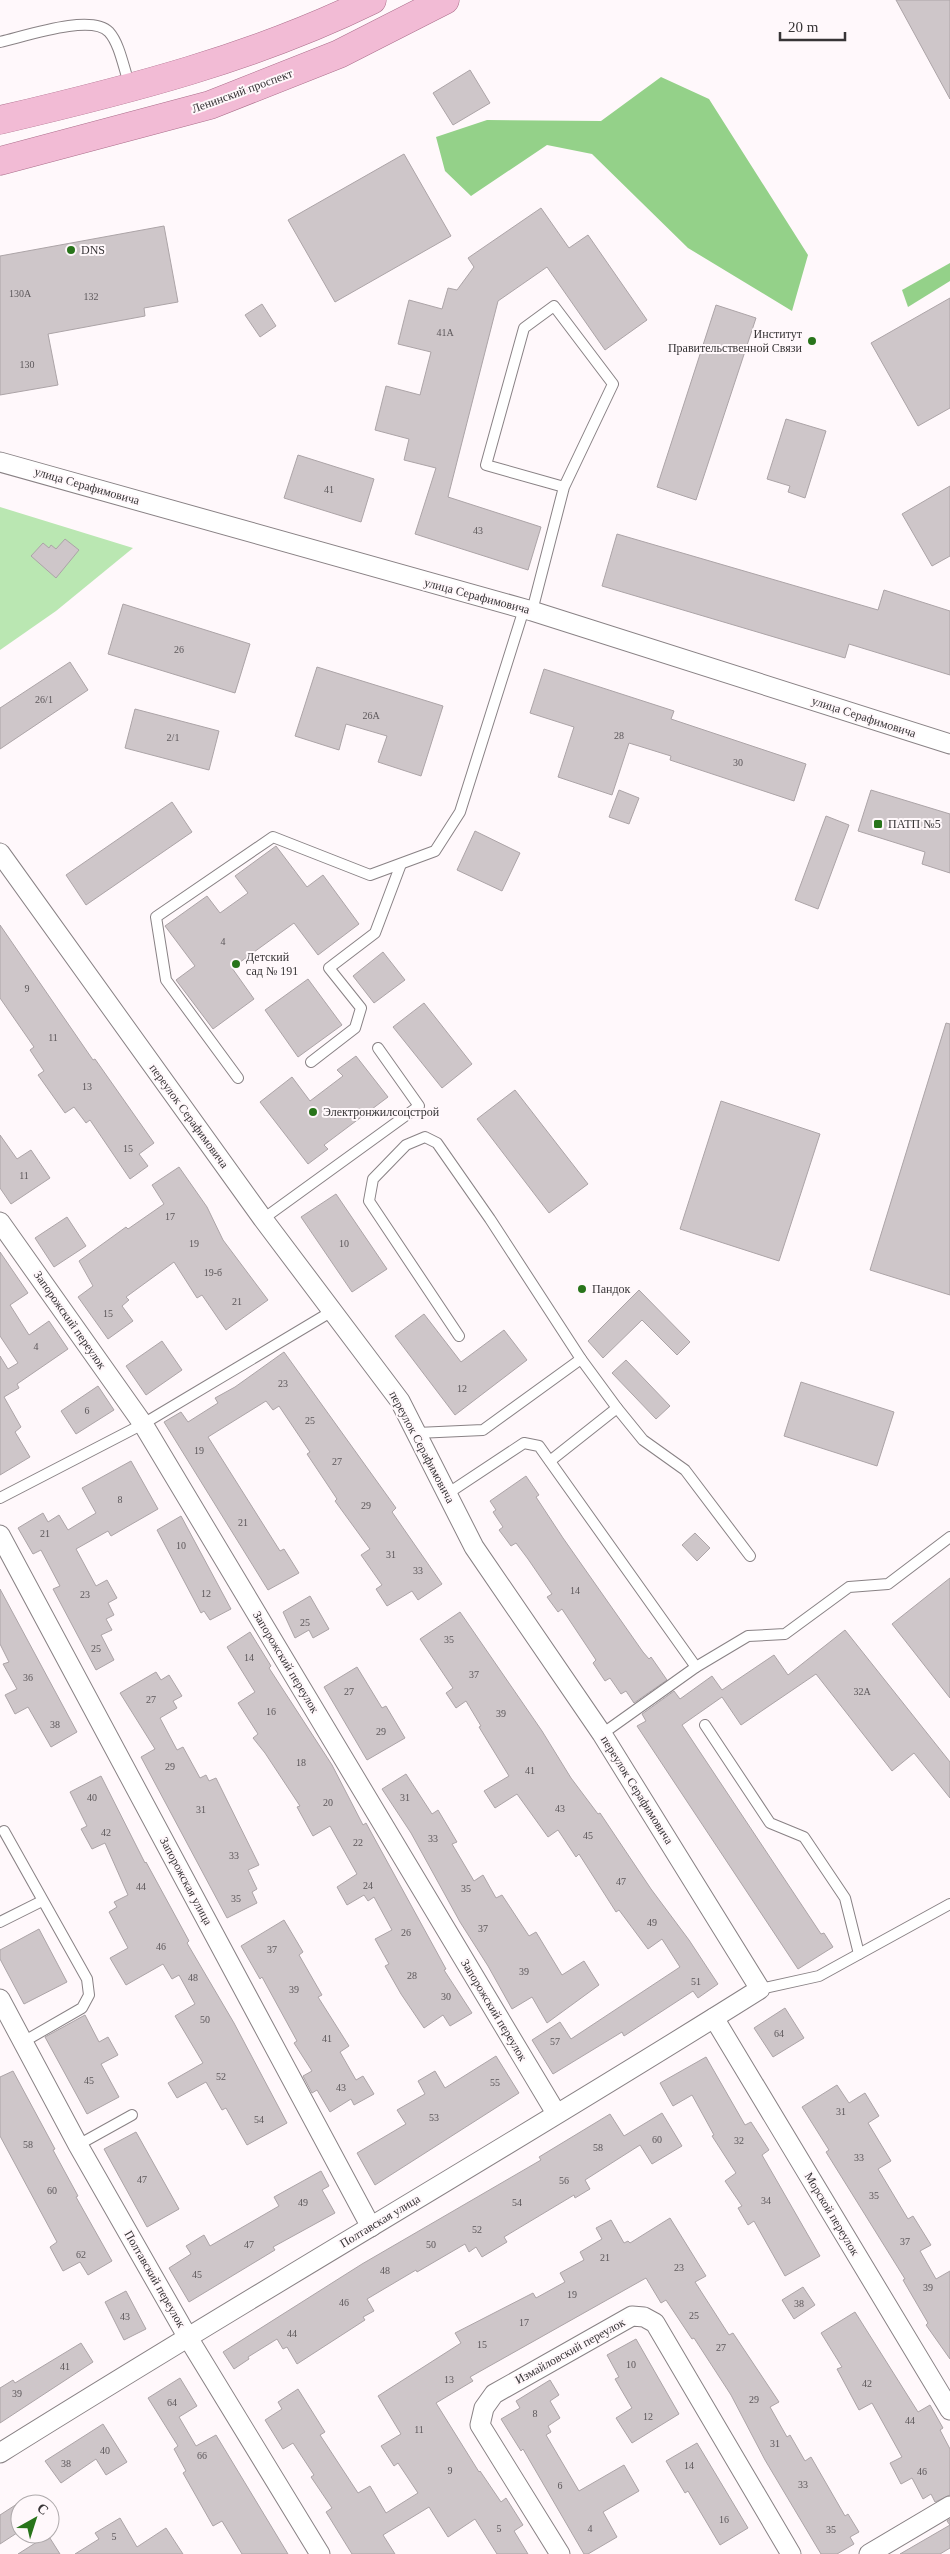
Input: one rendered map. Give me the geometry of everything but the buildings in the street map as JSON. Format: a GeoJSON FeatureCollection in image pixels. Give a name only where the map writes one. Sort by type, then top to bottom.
{"type":"FeatureCollection","features":[{"type":"Feature","properties":{"kind":"main road"},"geometry":{"type":"LineString","coordinates":[[0,120],[130,88],[206,66],[319,26],[372,0]]}},
{"type":"Feature","properties":{"kind":"main road","name":"Ленинский проспект"},"geometry":{"type":"LineString","coordinates":[[0,160],[210,105],[340,54],[445,0]]}},
{"type":"Feature","properties":{"kind":"street","name":"улица Серафимовича"},"geometry":{"type":"LineString","coordinates":[[0,462],[528,610],[950,744]]}},
{"type":"Feature","properties":{"kind":"street","name":"переулок Серафимовича"},"geometry":{"type":"LineString","coordinates":[[0,853],[263,1219],[334,1310],[400,1401],[474,1548],[602,1734],[760,1989]]}},
{"type":"Feature","properties":{"kind":"street","name":"Запорожский переулок"},"geometry":{"type":"LineString","coordinates":[[0,1222],[143,1424],[556,2113]]}},
{"type":"Feature","properties":{"kind":"street","name":"Запорожская улица"},"geometry":{"type":"LineString","coordinates":[[0,1535],[371,2227]]}},
{"type":"Feature","properties":{"kind":"street","name":"Полтавская улица"},"geometry":{"type":"LineString","coordinates":[[0,2453],[187,2336],[371,2227],[760,1989]]}},
{"type":"Feature","properties":{"kind":"street","name":"Полтавский переулок"},"geometry":{"type":"LineString","coordinates":[[0,1999],[78,2145],[187,2336],[320,2554]]}},
{"type":"Feature","properties":{"kind":"street","name":"Морской переулок"},"geometry":{"type":"LineString","coordinates":[[714,2018],[950,2410]]}},
{"type":"Feature","properties":{"kind":"street","name":"Измайловский переулок"},"geometry":{"type":"LineString","coordinates":[[560,2554],[480,2425],[484,2408],[494,2394],[632,2316],[644,2317],[655,2323],[791,2554]]}},
{"type":"Feature","properties":{"kind":"street"},"geometry":{"type":"LineString","coordinates":[[869,2554],[950,2506]]}},
{"type":"Feature","properties":{"kind":"lane"},"geometry":{"type":"LineString","coordinates":[[0,42],[83,24],[102,26],[109,32],[114,41],[130,88]]}},
{"type":"Feature","properties":{"kind":"lane"},"geometry":{"type":"LineString","coordinates":[[238,1078],[166,980],[156,917],[273,837],[370,875],[435,851],[460,812],[528,610],[564,488],[613,384],[554,306],[524,328],[486,464],[564,488]]}},
{"type":"Feature","properties":{"kind":"lane"},"geometry":{"type":"LineString","coordinates":[[311,1062],[355,1028],[361,1008],[329,968],[375,933],[401,864]]}},
{"type":"Feature","properties":{"kind":"lane"},"geometry":{"type":"LineString","coordinates":[[263,1219],[419,1106],[378,1048]]}},
{"type":"Feature","properties":{"kind":"lane"},"geometry":{"type":"LineString","coordinates":[[459,1336],[369,1201],[373,1179],[406,1145],[424,1138],[437,1143],[448,1158],[490,1218],[581,1359],[617,1408],[644,1440],[685,1470],[750,1556]]}},
{"type":"Feature","properties":{"kind":"lane"},"geometry":{"type":"LineString","coordinates":[[0,1498],[143,1424],[334,1310]]}},
{"type":"Feature","properties":{"kind":"lane"},"geometry":{"type":"LineString","coordinates":[[417,1433],[483,1430],[581,1359]]}},
{"type":"Feature","properties":{"kind":"lane"},"geometry":{"type":"LineString","coordinates":[[550,1461],[617,1408]]}},
{"type":"Feature","properties":{"kind":"lane"},"geometry":{"type":"LineString","coordinates":[[447,1494],[524,1443],[539,1446],[696,1667]]}},
{"type":"Feature","properties":{"kind":"lane"},"geometry":{"type":"LineString","coordinates":[[602,1734],[696,1667],[748,1636],[785,1634],[849,1587],[888,1584],[950,1537]]}},
{"type":"Feature","properties":{"kind":"lane"},"geometry":{"type":"LineString","coordinates":[[705,1724],[770,1822],[804,1837],[845,1898],[859,1954]]}},
{"type":"Feature","properties":{"kind":"lane"},"geometry":{"type":"LineString","coordinates":[[4,1831],[87,1978],[89,1995],[82,2008],[23,2042]]}},
{"type":"Feature","properties":{"kind":"lane"},"geometry":{"type":"LineString","coordinates":[[0,1922],[42,1901]]}},
{"type":"Feature","properties":{"kind":"lane"},"geometry":{"type":"LineString","coordinates":[[760,1989],[819,1976],[950,1904]]}},
{"type":"Feature","properties":{"kind":"lane"},"geometry":{"type":"LineString","coordinates":[[78,2145],[132,2115]]}},
{"type":"Feature","properties":{"kind":"green space"},"geometry":{"type":"Polygon","coordinates":[[[661,77],[709,99],[808,255],[792,311],[688,248],[592,154],[547,145],[471,196],[445,171],[436,137],[487,120],[601,121],[661,77]]]}},
{"type":"Feature","properties":{"kind":"green space"},"geometry":{"type":"Polygon","coordinates":[[[950,263],[950,281],[908,307],[902,290],[950,263]]]}},
{"type":"Feature","properties":{"kind":"green space"},"geometry":{"type":"Polygon","coordinates":[[[0,507],[133,548],[56,611],[0,650],[0,507]]]}},
{"type":"Feature","properties":{"kind":"place","name":"DNS"},"geometry":{"type":"Point","coordinates":[71,250]}},
{"type":"Feature","properties":{"kind":"place","name":"Институт Правительственной Связи"},"geometry":{"type":"Point","coordinates":[812,341]}},
{"type":"Feature","properties":{"kind":"place","name":"ПАТП №5"},"geometry":{"type":"Point","coordinates":[878,824]}},
{"type":"Feature","properties":{"kind":"place","name":"Детский сад № 191"},"geometry":{"type":"Point","coordinates":[236,964]}},
{"type":"Feature","properties":{"kind":"place","name":"Электронжилсоцстрой"},"geometry":{"type":"Point","coordinates":[313,1112]}},
{"type":"Feature","properties":{"kind":"place","name":"Пандок"},"geometry":{"type":"Point","coordinates":[582,1289]}}]}
